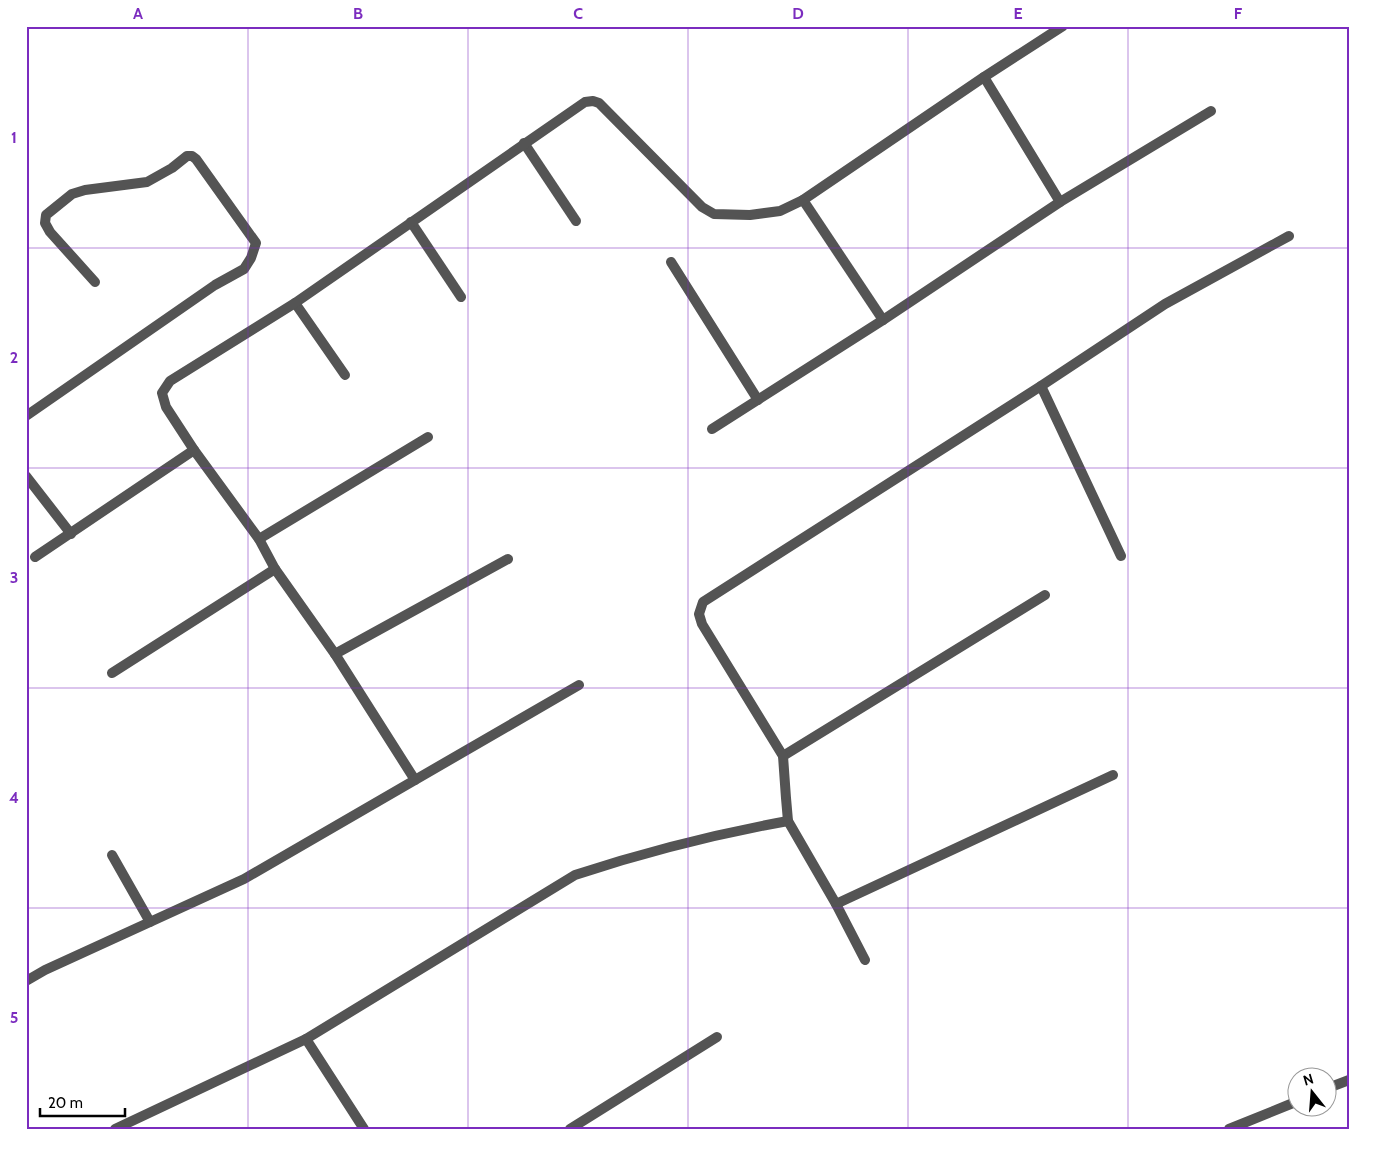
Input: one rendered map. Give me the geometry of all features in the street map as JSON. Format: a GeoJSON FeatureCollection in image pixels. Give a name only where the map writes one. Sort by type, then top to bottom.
{"type":"FeatureCollection","features":[{"type":"Feature","properties":{"kind":"street"},"geometry":{"type":"LineString","coordinates":[[415,780],[335,654],[275,570],[260,539],[194,450],[166,407],[162,393],[170,381],[295,303],[585,102],[593,101],[599,103],[702,207],[714,214],[750,215],[780,211],[803,200],[984,77],[1063,26]]}},
{"type":"Feature","properties":{"kind":"street"},"geometry":{"type":"LineString","coordinates":[[984,77],[1060,202]]}},
{"type":"Feature","properties":{"kind":"street"},"geometry":{"type":"LineString","coordinates":[[712,429],[883,320],[1060,202],[1211,111]]}},
{"type":"Feature","properties":{"kind":"street"},"geometry":{"type":"LineString","coordinates":[[524,143],[576,221]]}},
{"type":"Feature","properties":{"kind":"street"},"geometry":{"type":"LineString","coordinates":[[26,416],[215,285],[244,269],[251,258],[256,243],[196,159],[192,156],[187,156],[172,168],[147,182],[85,190],[72,194],[46,214],[45,223],[50,232],[95,282]]}},
{"type":"Feature","properties":{"kind":"street"},"geometry":{"type":"LineString","coordinates":[[803,200],[883,320]]}},
{"type":"Feature","properties":{"kind":"street"},"geometry":{"type":"LineString","coordinates":[[411,222],[461,297]]}},
{"type":"Feature","properties":{"kind":"street"},"geometry":{"type":"LineString","coordinates":[[866,960],[788,821],[783,756],[702,624],[699,614],[703,602],[1041,386],[1165,304],[1289,236]]}},
{"type":"Feature","properties":{"kind":"street"},"geometry":{"type":"LineString","coordinates":[[671,262],[758,400]]}},
{"type":"Feature","properties":{"kind":"street"},"geometry":{"type":"LineString","coordinates":[[295,303],[344,375]]}},
{"type":"Feature","properties":{"kind":"street"},"geometry":{"type":"LineString","coordinates":[[1041,386],[1121,556]]}},
{"type":"Feature","properties":{"kind":"street"},"geometry":{"type":"LineString","coordinates":[[260,539],[428,437]]}},
{"type":"Feature","properties":{"kind":"street"},"geometry":{"type":"LineString","coordinates":[[35,557],[194,450]]}},
{"type":"Feature","properties":{"kind":"street"},"geometry":{"type":"LineString","coordinates":[[26,476],[71,534]]}},
{"type":"Feature","properties":{"kind":"street"},"geometry":{"type":"LineString","coordinates":[[335,654],[508,559]]}},
{"type":"Feature","properties":{"kind":"street"},"geometry":{"type":"LineString","coordinates":[[112,673],[275,570]]}},
{"type":"Feature","properties":{"kind":"street"},"geometry":{"type":"LineString","coordinates":[[783,756],[1045,595]]}},
{"type":"Feature","properties":{"kind":"street"},"geometry":{"type":"LineString","coordinates":[[26,981],[45,970],[244,879],[579,685]]}},
{"type":"Feature","properties":{"kind":"street"},"geometry":{"type":"LineString","coordinates":[[836,904],[1113,775]]}},
{"type":"Feature","properties":{"kind":"street"},"geometry":{"type":"LineString","coordinates":[[115,1129],[306,1039],[575,875],[621,860],[750,828],[788,821]]}},
{"type":"Feature","properties":{"kind":"street"},"geometry":{"type":"LineString","coordinates":[[112,855],[150,922]]}},
{"type":"Feature","properties":{"kind":"street"},"geometry":{"type":"LineString","coordinates":[[570,1129],[717,1037]]}},
{"type":"Feature","properties":{"kind":"street"},"geometry":{"type":"LineString","coordinates":[[306,1039],[364,1129]]}},
{"type":"Feature","properties":{"kind":"street"},"geometry":{"type":"LineString","coordinates":[[1229,1129],[1288,1105]]}}]}
